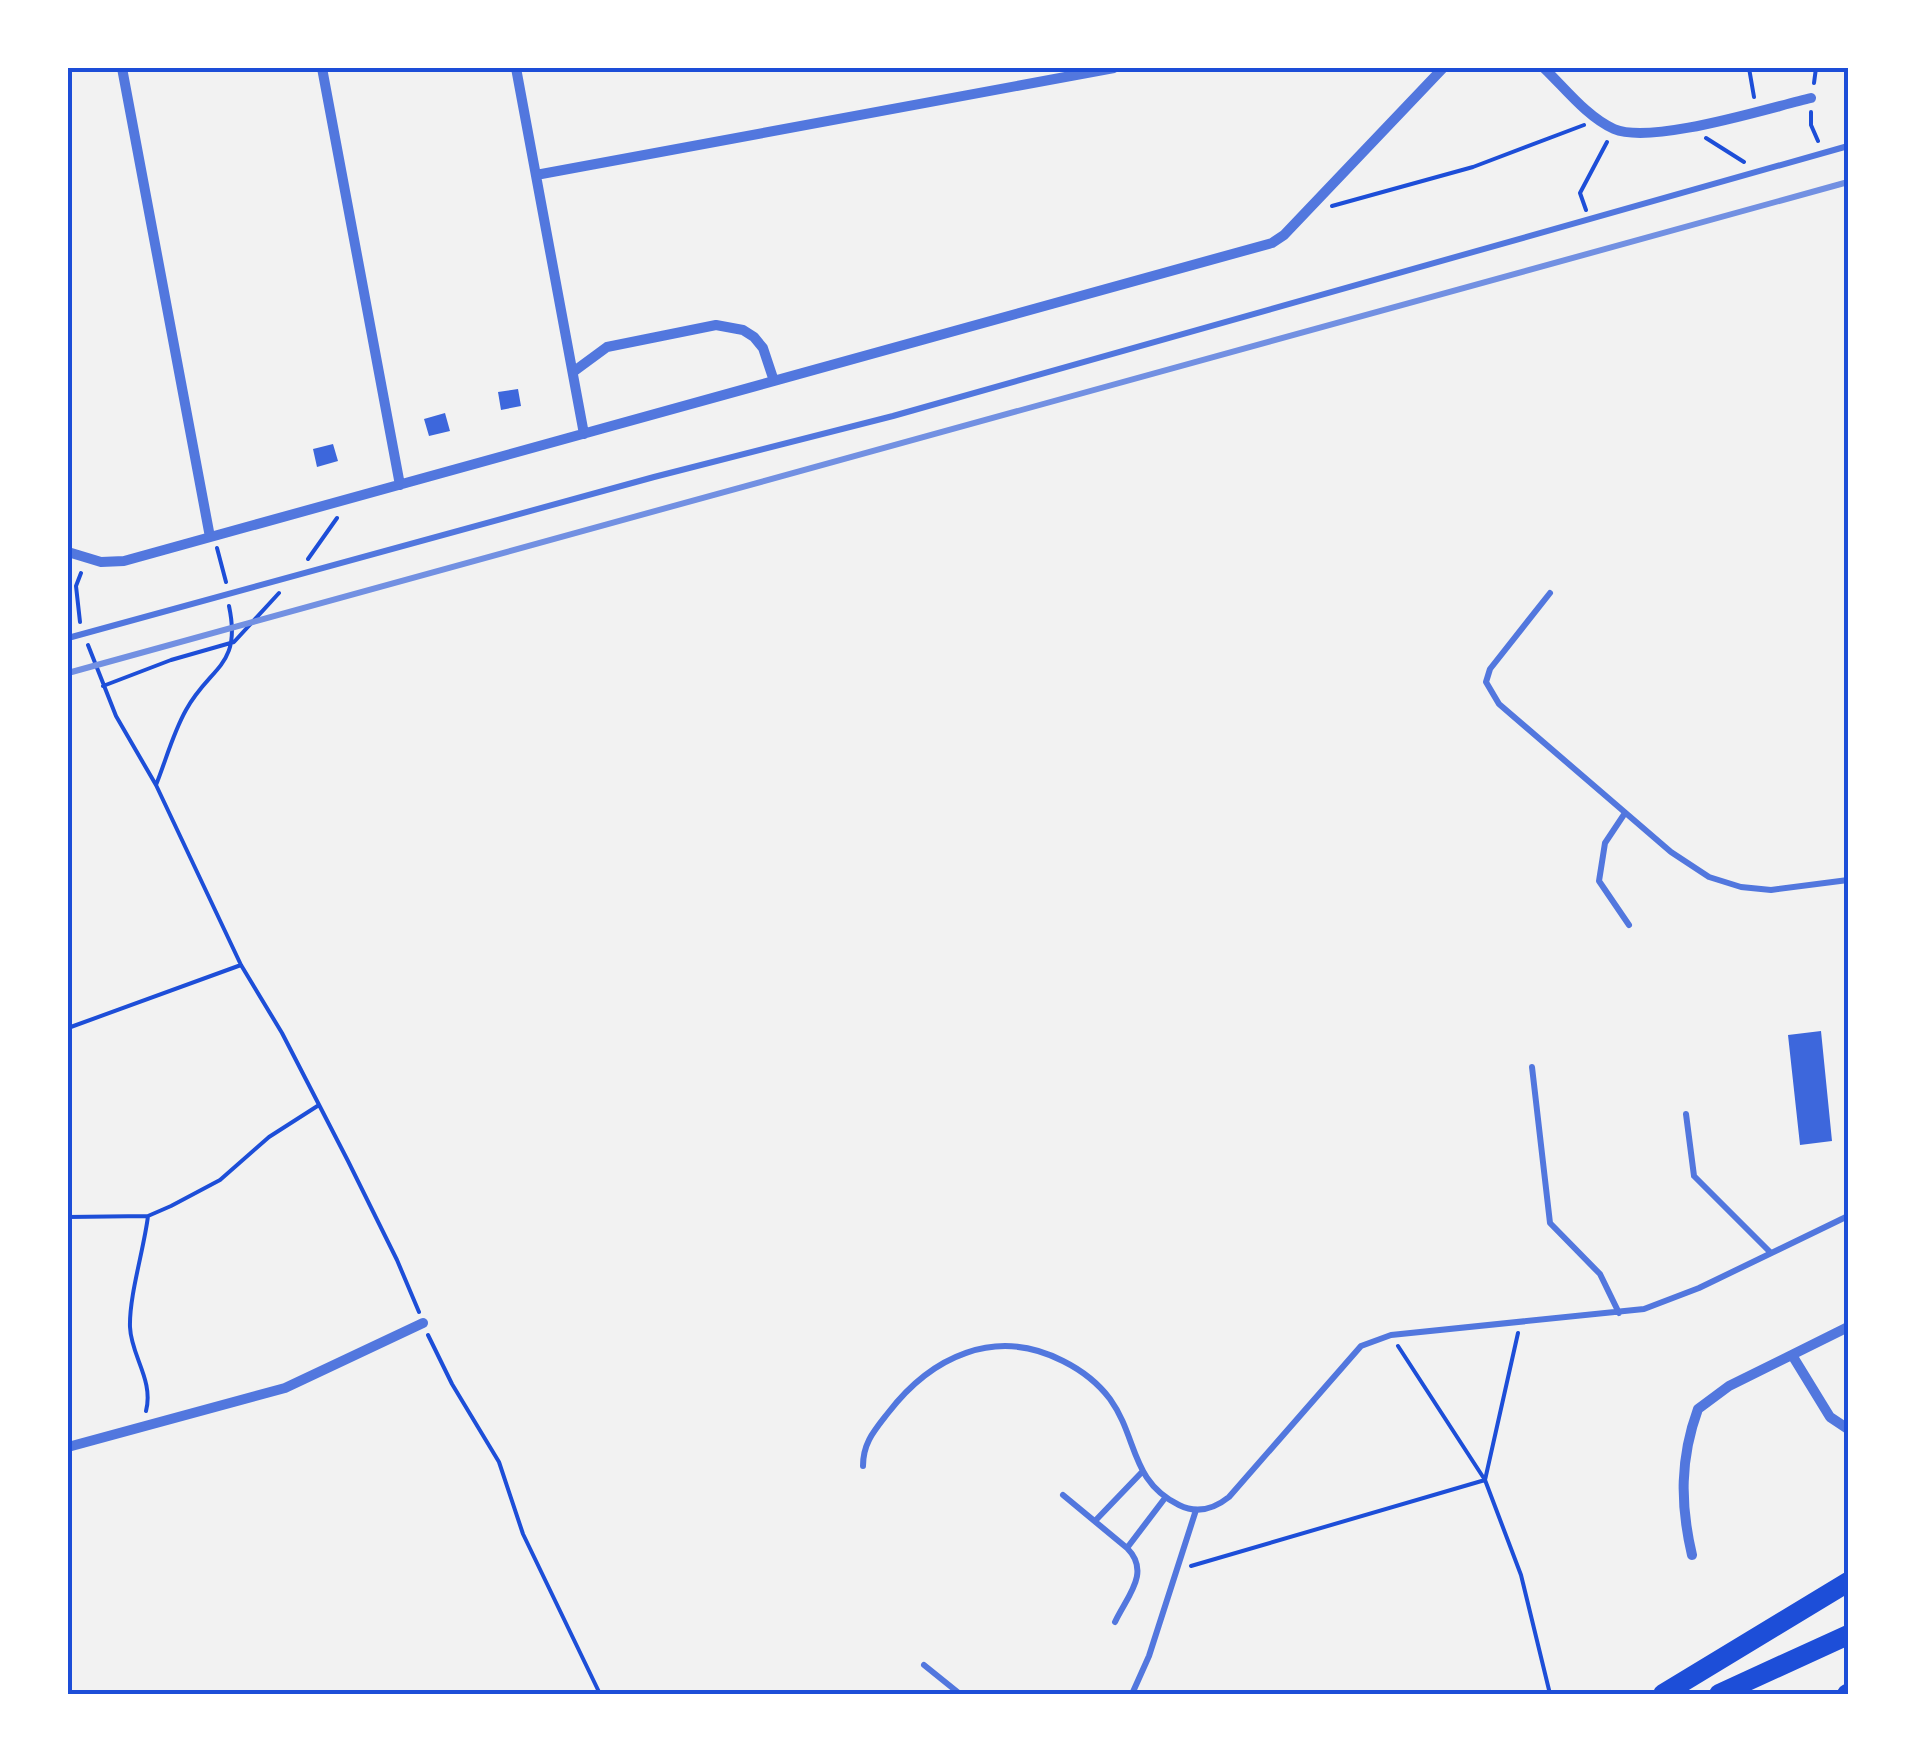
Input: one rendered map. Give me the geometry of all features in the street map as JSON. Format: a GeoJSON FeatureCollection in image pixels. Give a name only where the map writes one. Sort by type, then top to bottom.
{"type":"FeatureCollection","features":[{"type":"Feature","properties":{"kind":"main road"},"geometry":{"type":"LineString","coordinates":[[1663,1694],[1848,1582]]}},
{"type":"Feature","properties":{"kind":"main road"},"geometry":{"type":"LineString","coordinates":[[1719,1694],[1848,1634]]}},
{"type":"Feature","properties":{"kind":"street"},"geometry":{"type":"LineString","coordinates":[[122,68],[210,537]]}},
{"type":"Feature","properties":{"kind":"street"},"geometry":{"type":"LineString","coordinates":[[322,68],[400,484]]}},
{"type":"Feature","properties":{"kind":"street"},"geometry":{"type":"LineString","coordinates":[[516,68],[584,434]]}},
{"type":"Feature","properties":{"kind":"street"},"geometry":{"type":"LineString","coordinates":[[536,175],[1114,68]]}},
{"type":"Feature","properties":{"kind":"street"},"geometry":{"type":"LineString","coordinates":[[68,552],[90,560],[124,561],[1272,243],[1443,68]]}},
{"type":"Feature","properties":{"kind":"street"},"geometry":{"type":"LineString","coordinates":[[1544,68],[1599,120],[1614,129],[1642,133],[1690,127],[1811,98]]}},
{"type":"Feature","properties":{"kind":"street"},"geometry":{"type":"LineString","coordinates":[[573,372],[615,344],[716,325],[754,337],[763,348],[774,381]]}},
{"type":"Feature","properties":{"kind":"street"},"geometry":{"type":"LineString","coordinates":[[68,1447],[284,1388],[423,1323]]}},
{"type":"Feature","properties":{"kind":"street"},"geometry":{"type":"LineString","coordinates":[[1692,1554],[1685,1524],[1682,1476],[1698,1409],[1728,1386],[1848,1327]]}},
{"type":"Feature","properties":{"kind":"street"},"geometry":{"type":"LineString","coordinates":[[1792,1355],[1830,1417],[1848,1429]]}},
{"type":"Feature","properties":{"kind":"lane"},"geometry":{"type":"LineString","coordinates":[[68,638],[654,477],[893,416],[1848,146]]}},
{"type":"Feature","properties":{"kind":"lane"},"geometry":{"type":"LineString","coordinates":[[1550,593],[1490,669],[1486,682],[1489,691],[1512,715],[1671,852],[1709,877],[1771,890],[1848,880]]}},
{"type":"Feature","properties":{"kind":"lane"},"geometry":{"type":"LineString","coordinates":[[1625,813],[1606,843],[1599,881],[1629,925]]}},
{"type":"Feature","properties":{"kind":"lane"},"geometry":{"type":"LineString","coordinates":[[1532,1067],[1550,1223],[1600,1274],[1618,1313]]}},
{"type":"Feature","properties":{"kind":"lane"},"geometry":{"type":"LineString","coordinates":[[1686,1114],[1694,1176],[1771,1252]]}},
{"type":"Feature","properties":{"kind":"lane"},"geometry":{"type":"LineString","coordinates":[[864,1466],[864,1444],[924,1373],[965,1353],[1008,1347],[1060,1359],[1096,1384],[1121,1419],[1152,1487],[1165,1498],[1196,1510],[1214,1507],[1229,1497],[1361,1346],[1392,1335],[1644,1309],[1699,1288],[1848,1216]]}},
{"type":"Feature","properties":{"kind":"lane"},"geometry":{"type":"LineString","coordinates":[[1095,1521],[1142,1472]]}},
{"type":"Feature","properties":{"kind":"lane"},"geometry":{"type":"LineString","coordinates":[[1064,1495],[1137,1558],[1139,1570],[1115,1622]]}},
{"type":"Feature","properties":{"kind":"lane"},"geometry":{"type":"LineString","coordinates":[[1126,1548],[1165,1498]]}},
{"type":"Feature","properties":{"kind":"lane"},"geometry":{"type":"LineString","coordinates":[[1132,1694],[1150,1656],[1196,1510]]}},
{"type":"Feature","properties":{"kind":"lane"},"geometry":{"type":"LineString","coordinates":[[924,1665],[960,1694]]}},
{"type":"Feature","properties":{"kind":"path"},"geometry":{"type":"LineString","coordinates":[[1748,68],[1757,111]]}},
{"type":"Feature","properties":{"kind":"path"},"geometry":{"type":"LineString","coordinates":[[1811,98],[1810,124],[1824,153]]}},
{"type":"Feature","properties":{"kind":"path"},"geometry":{"type":"LineString","coordinates":[[1303,215],[1473,168],[1599,120]]}},
{"type":"Feature","properties":{"kind":"path"},"geometry":{"type":"LineString","coordinates":[[1690,127],[1758,171]]}},
{"type":"Feature","properties":{"kind":"path"},"geometry":{"type":"LineString","coordinates":[[1589,218],[1580,192],[1614,129]]}},
{"type":"Feature","properties":{"kind":"path"},"geometry":{"type":"LineString","coordinates":[[156,784],[186,708],[215,675],[234,642],[226,573],[210,537]]}},
{"type":"Feature","properties":{"kind":"path"},"geometry":{"type":"LineString","coordinates":[[90,560],[76,586],[84,632],[102,686],[156,784],[241,964],[282,1032],[397,1260],[452,1384],[492,1449],[523,1534],[600,1694]]}},
{"type":"Feature","properties":{"kind":"path"},"geometry":{"type":"LineString","coordinates":[[102,686],[234,642]]}},
{"type":"Feature","properties":{"kind":"path"},"geometry":{"type":"LineString","coordinates":[[68,1028],[241,964]]}},
{"type":"Feature","properties":{"kind":"path"},"geometry":{"type":"LineString","coordinates":[[68,1217],[148,1216],[220,1180],[269,1138],[319,1105]]}},
{"type":"Feature","properties":{"kind":"path"},"geometry":{"type":"LineString","coordinates":[[142,1426],[149,1397],[132,1341],[130,1316],[148,1216]]}},
{"type":"Feature","properties":{"kind":"path"},"geometry":{"type":"LineString","coordinates":[[1485,1480],[1521,1324]]}},
{"type":"Feature","properties":{"kind":"path"},"geometry":{"type":"LineString","coordinates":[[1392,1335],[1485,1480],[1521,1576],[1550,1694]]}},
{"type":"Feature","properties":{"kind":"path"},"geometry":{"type":"LineString","coordinates":[[1177,1570],[1485,1480]]}},
{"type":"Feature","properties":{"kind":"building"},"geometry":{"type":"Polygon","coordinates":[[[518,389],[521,406],[501,410],[498,392],[518,389]]]}},
{"type":"Feature","properties":{"kind":"building"},"geometry":{"type":"Polygon","coordinates":[[[445,413],[450,431],[429,436],[424,419],[445,413]]]}},
{"type":"Feature","properties":{"kind":"building"},"geometry":{"type":"Polygon","coordinates":[[[333,444],[338,461],[317,467],[313,449],[333,444]]]}},
{"type":"Feature","properties":{"kind":"building"},"geometry":{"type":"Polygon","coordinates":[[[1821,1031],[1832,1141],[1800,1145],[1788,1035],[1821,1031]]]}},
{"type":"Feature","properties":{"kind":"railway"},"geometry":{"type":"LineString","coordinates":[[68,673],[1848,182]]}}]}
